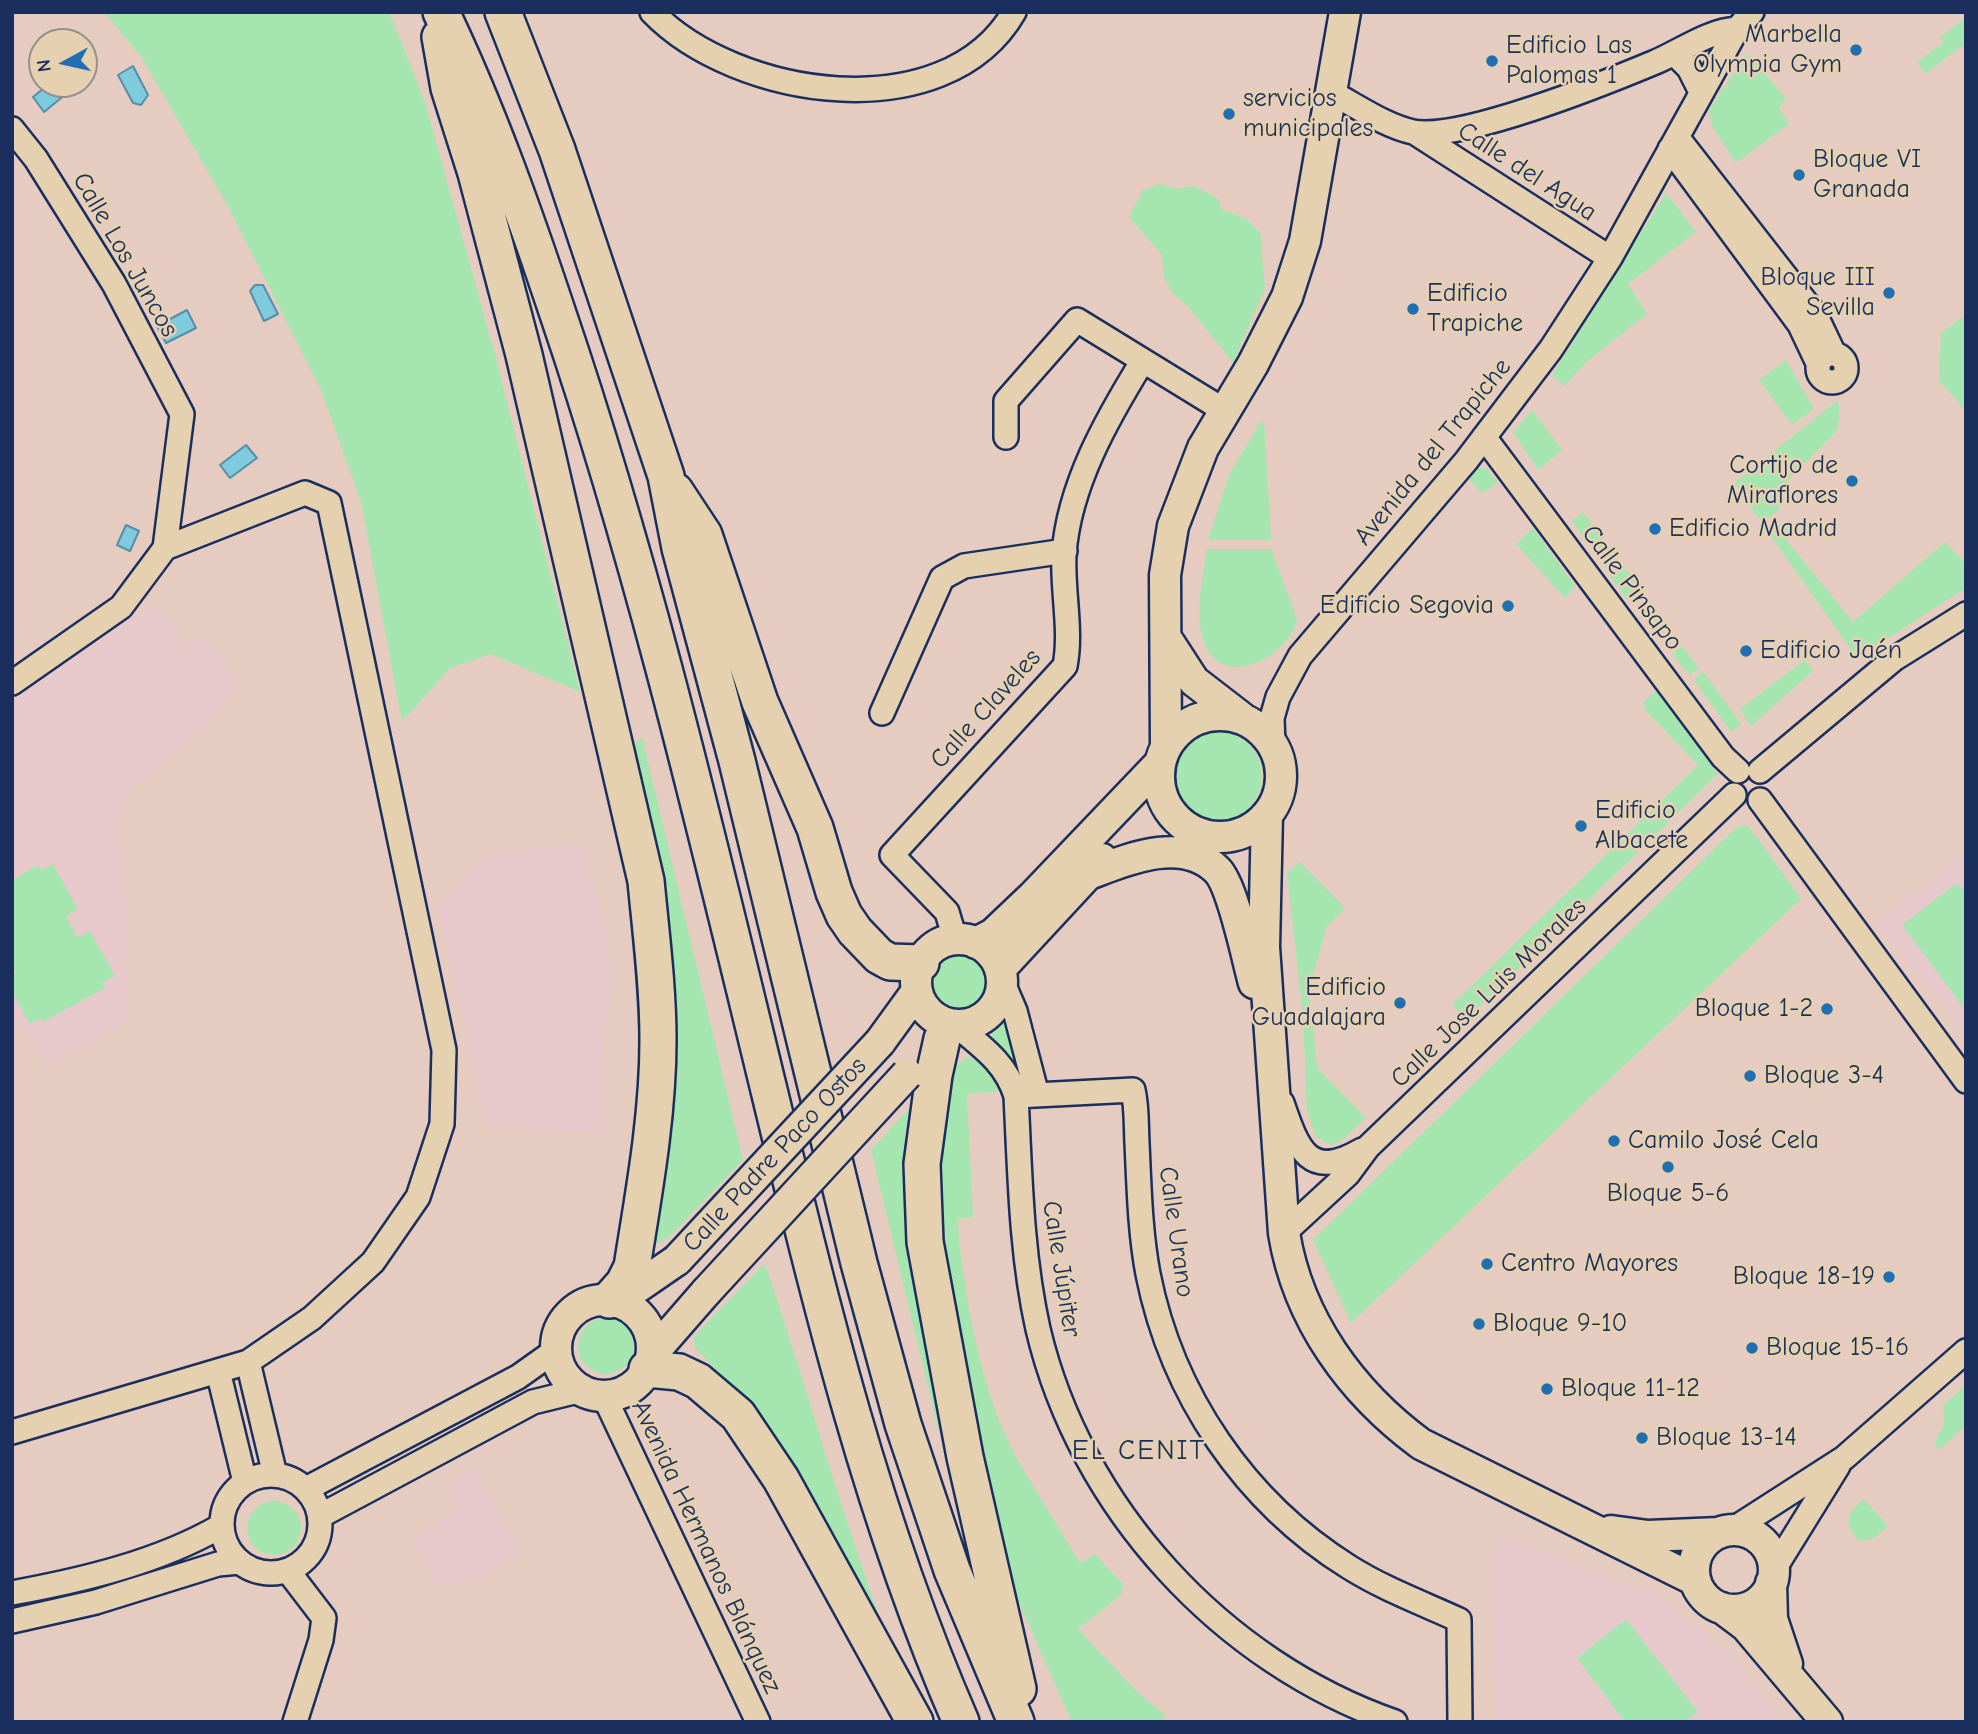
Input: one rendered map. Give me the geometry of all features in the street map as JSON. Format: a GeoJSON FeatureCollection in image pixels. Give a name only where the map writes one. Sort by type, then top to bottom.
{"type":"FeatureCollection","features":[{"type":"Feature","properties":{"kind":"highway"},"geometry":{"type":"LineString","coordinates":[[435,12],[449,88],[476,173],[524,355],[646,881],[658,1040],[653,1139],[632,1267],[612,1301]]}},
{"type":"Feature","properties":{"kind":"highway"},"geometry":{"type":"LineString","coordinates":[[441,12],[473,78],[529,228],[605,460],[667,677],[816,1287],[856,1432],[907,1582],[961,1722]]}},
{"type":"Feature","properties":{"kind":"highway"},"geometry":{"type":"LineString","coordinates":[[503,12],[562,163],[666,476],[680,548],[737,761],[859,1263],[903,1424],[952,1570],[1016,1722]]}},
{"type":"Feature","properties":{"kind":"highway"},"geometry":{"type":"LineString","coordinates":[[666,476],[704,535],[760,702],[815,828],[834,892],[844,915],[879,956],[919,977]]}},
{"type":"Feature","properties":{"kind":"highway"},"geometry":{"type":"LineString","coordinates":[[949,1032],[923,1154],[925,1242],[945,1362],[985,1550],[1010,1646],[1023,1722]]}},
{"type":"Feature","properties":{"kind":"highway"},"geometry":{"type":"LineString","coordinates":[[650,1362],[698,1381],[738,1415],[781,1479],[915,1722]]}},
{"type":"Feature","properties":{"kind":"main road"},"geometry":{"type":"LineString","coordinates":[[1264,947],[1237,874],[1225,854],[1174,818],[1163,800],[1158,780],[1163,755],[1168,641],[1165,575],[1173,526],[1191,472],[1287,297],[1297,268],[1332,93],[1345,12]]}},
{"type":"Feature","properties":{"kind":"main road"},"geometry":{"type":"LineString","coordinates":[[1168,641],[1194,681],[1261,730],[1273,745],[1279,762],[1281,781],[1277,800],[1254,828],[1238,835],[1197,833],[1121,844],[1110,851],[1009,956],[1001,976],[1000,996],[989,1014],[949,1032],[931,1015],[919,977],[935,947],[993,934],[1033,896],[1163,755],[1176,732],[1191,722],[1208,716],[1227,715],[1245,720]]}},
{"type":"Feature","properties":{"kind":"main road"},"geometry":{"type":"LineString","coordinates":[[1267,815],[1268,909],[1264,947],[1284,1233],[1288,1255],[1308,1310],[1357,1388],[1385,1417],[1452,1462],[1695,1580]]}},
{"type":"Feature","properties":{"kind":"main road"},"geometry":{"type":"LineString","coordinates":[[1089,874],[1154,853],[1190,856],[1217,869],[1230,896],[1272,1047]]}},
{"type":"Feature","properties":{"kind":"main road"},"geometry":{"type":"LineString","coordinates":[[965,941],[994,956],[1001,976]]}},
{"type":"Feature","properties":{"kind":"main road","name":"Calle Padre Paco Ostos"},"geometry":{"type":"LineString","coordinates":[[612,1301],[677,1259],[880,1042],[919,977]]}},
{"type":"Feature","properties":{"kind":"main road","name":"Calle Padre Paco Ostos"},"geometry":{"type":"LineString","coordinates":[[650,1362],[706,1292],[949,1032]]}},
{"type":"Feature","properties":{"kind":"main road"},"geometry":{"type":"LineString","coordinates":[[593,1301],[612,1301],[637,1313],[647,1325],[650,1362],[639,1381],[626,1391],[593,1393],[569,1380],[560,1366],[556,1350],[558,1334],[566,1320],[578,1308],[593,1301]]}},
{"type":"Feature","properties":{"kind":"main road"},"geometry":{"type":"LineString","coordinates":[[1586,1528],[1648,1536],[1726,1532],[1756,1537],[1771,1558],[1772,1619],[1793,1681]]}},
{"type":"Feature","properties":{"kind":"main road"},"geometry":{"type":"LineString","coordinates":[[1726,1532],[1709,1539],[1696,1558],[1695,1580],[1705,1598],[1746,1626],[1827,1722]]}},
{"type":"Feature","properties":{"kind":"main road"},"geometry":{"type":"LineString","coordinates":[[1722,1608],[1746,1608],[1765,1594],[1772,1577]]}},
{"type":"Feature","properties":{"kind":"street"},"geometry":{"type":"LineString","coordinates":[[652,12],[665,26],[696,47],[730,64],[794,83],[867,88],[918,83],[943,72],[988,44],[1006,26],[1014,12]]}},
{"type":"Feature","properties":{"kind":"street"},"geometry":{"type":"LineString","coordinates":[[1332,93],[1393,125],[1413,132],[1461,130],[1609,80],[1722,30],[1737,18]]}},
{"type":"Feature","properties":{"kind":"street","name":"Avenida del Trapiche"},"geometry":{"type":"LineString","coordinates":[[1273,745],[1272,718],[1278,696],[1300,656],[1484,438],[1551,349],[1610,258],[1737,18]]}},
{"type":"Feature","properties":{"kind":"street"},"geometry":{"type":"LineString","coordinates":[[1674,53],[1689,68],[1700,92]]}},
{"type":"Feature","properties":{"kind":"street","name":"Calle Los Juncos"},"geometry":{"type":"LineString","coordinates":[[12,129],[36,159],[114,284],[182,414],[165,548]]}},
{"type":"Feature","properties":{"kind":"street","name":"Calle del Agua"},"geometry":{"type":"LineString","coordinates":[[1413,132],[1610,258]]}},
{"type":"Feature","properties":{"kind":"street"},"geometry":{"type":"LineString","coordinates":[[1673,143],[1826,359]]}},
{"type":"Feature","properties":{"kind":"street"},"geometry":{"type":"LineString","coordinates":[[1006,437],[1006,401],[1077,320],[1225,411]]}},
{"type":"Feature","properties":{"kind":"street","name":"Calle Claveles"},"geometry":{"type":"LineString","coordinates":[[965,941],[947,912],[892,855],[1065,666],[1068,652],[1063,592],[1065,551],[1090,460],[1112,411],[1142,362]]}},
{"type":"Feature","properties":{"kind":"street","name":"Calle Pinsapo"},"geometry":{"type":"LineString","coordinates":[[1484,438],[1723,757],[1749,771]]}},
{"type":"Feature","properties":{"kind":"street"},"geometry":{"type":"LineString","coordinates":[[12,682],[121,607],[165,548],[305,493],[329,503],[444,1050],[442,1124],[418,1197],[373,1262],[312,1318],[248,1362],[12,1432]]}},
{"type":"Feature","properties":{"kind":"street"},"geometry":{"type":"LineString","coordinates":[[882,713],[942,579],[964,566],[1065,551]]}},
{"type":"Feature","properties":{"kind":"street"},"geometry":{"type":"LineString","coordinates":[[1760,800],[1746,803],[1734,795],[1731,783],[1894,660],[1966,614]]}},
{"type":"Feature","properties":{"kind":"street"},"geometry":{"type":"LineString","coordinates":[[1749,771],[1767,783],[1760,800]]}},
{"type":"Feature","properties":{"kind":"street","name":"Calle Jose Luis Morales"},"geometry":{"type":"LineString","coordinates":[[1284,1233],[1348,1174],[1368,1147],[1734,795]]}},
{"type":"Feature","properties":{"kind":"street"},"geometry":{"type":"LineString","coordinates":[[1760,800],[1966,1081]]}},
{"type":"Feature","properties":{"kind":"street"},"geometry":{"type":"LineString","coordinates":[[1001,976],[1015,1011],[1027,1096]]}},
{"type":"Feature","properties":{"kind":"street","name":"Calle Júpiter"},"geometry":{"type":"LineString","coordinates":[[949,1032],[1002,1064],[1027,1096],[1026,1256],[1036,1319],[1064,1405],[1096,1471],[1134,1530],[1162,1565],[1214,1615],[1290,1672],[1350,1704],[1395,1722]]}},
{"type":"Feature","properties":{"kind":"street"},"geometry":{"type":"LineString","coordinates":[[1275,1084],[1296,1142],[1312,1160],[1333,1164],[1368,1147]]}},
{"type":"Feature","properties":{"kind":"street","name":"Calle Urano"},"geometry":{"type":"LineString","coordinates":[[1027,1096],[1133,1090],[1148,1274],[1171,1351],[1204,1419],[1252,1485],[1289,1522],[1350,1567],[1401,1595],[1459,1620],[1461,1722]]}},
{"type":"Feature","properties":{"kind":"street"},"geometry":{"type":"LineString","coordinates":[[306,1489],[518,1377],[556,1350]]}},
{"type":"Feature","properties":{"kind":"street"},"geometry":{"type":"LineString","coordinates":[[1726,1532],[1844,1458],[1966,1351]]}},
{"type":"Feature","properties":{"kind":"street"},"geometry":{"type":"LineString","coordinates":[[248,1362],[275,1475]]}},
{"type":"Feature","properties":{"kind":"street"},"geometry":{"type":"LineString","coordinates":[[218,1371],[245,1482]]}},
{"type":"Feature","properties":{"kind":"street"},"geometry":{"type":"LineString","coordinates":[[320,1516],[533,1402],[593,1393]]}},
{"type":"Feature","properties":{"kind":"street","name":"Avenida Hermanos Blánquez"},"geometry":{"type":"LineString","coordinates":[[593,1393],[758,1722]]}},
{"type":"Feature","properties":{"kind":"street"},"geometry":{"type":"LineString","coordinates":[[1772,1577],[1844,1458]]}},
{"type":"Feature","properties":{"kind":"street"},"geometry":{"type":"LineString","coordinates":[[275,1475],[292,1479],[306,1489],[320,1516],[319,1536],[310,1555],[288,1571],[271,1574],[254,1571],[239,1562],[226,1546],[221,1526],[228,1500],[245,1482],[275,1475]]}},
{"type":"Feature","properties":{"kind":"street"},"geometry":{"type":"LineString","coordinates":[[12,1593],[123,1566],[198,1539],[221,1526]]}},
{"type":"Feature","properties":{"kind":"street"},"geometry":{"type":"LineString","coordinates":[[12,1620],[96,1602],[218,1564],[239,1562]]}},
{"type":"Feature","properties":{"kind":"street"},"geometry":{"type":"LineString","coordinates":[[288,1571],[324,1618],[321,1640],[295,1722]]}},
{"type":"Feature","properties":{"kind":"shaded area"},"geometry":{"type":"Polygon","coordinates":[[[154,604],[187,646],[201,635],[240,683],[202,731],[126,792],[118,826],[124,871],[128,1021],[45,1067],[12,1008],[12,700],[130,610],[137,618],[154,604]]]}},
{"type":"Feature","properties":{"kind":"shaded area"},"geometry":{"type":"Polygon","coordinates":[[[581,844],[604,921],[614,984],[601,1039],[605,1134],[487,1127],[438,908],[481,856],[581,844]]]}},
{"type":"Feature","properties":{"kind":"shaded area"},"geometry":{"type":"Polygon","coordinates":[[[1966,851],[1966,1034],[1876,923],[1966,851]]]}},
{"type":"Feature","properties":{"kind":"shaded area"},"geometry":{"type":"Polygon","coordinates":[[[475,1470],[522,1554],[454,1589],[452,1581],[438,1588],[412,1540],[457,1509],[448,1485],[475,1470]]]}},
{"type":"Feature","properties":{"kind":"shaded area"},"geometry":{"type":"Polygon","coordinates":[[[1502,1536],[1658,1595],[1730,1654],[1785,1722],[1495,1722],[1493,1561],[1502,1536]]]}},
{"type":"Feature","properties":{"kind":"green space"},"geometry":{"type":"Polygon","coordinates":[[[104,12],[389,12],[425,102],[495,355],[580,692],[491,654],[450,668],[402,722],[361,502],[321,390],[229,208],[142,58],[104,12]]]}},
{"type":"Feature","properties":{"kind":"green space"},"geometry":{"type":"Polygon","coordinates":[[[1966,18],[1966,43],[1925,74],[1917,62],[1943,43],[1940,37],[1966,18]]]}},
{"type":"Feature","properties":{"kind":"green space"},"geometry":{"type":"Polygon","coordinates":[[[1745,56],[1751,56],[1786,99],[1779,108],[1789,124],[1736,163],[1712,126],[1709,110],[1745,56]]]}},
{"type":"Feature","properties":{"kind":"green space"},"geometry":{"type":"Polygon","coordinates":[[[1161,184],[1175,189],[1195,186],[1219,199],[1221,209],[1246,219],[1260,232],[1265,288],[1233,363],[1187,305],[1173,294],[1164,277],[1162,255],[1129,217],[1143,190],[1161,184]]]}},
{"type":"Feature","properties":{"kind":"green space"},"geometry":{"type":"Polygon","coordinates":[[[1666,193],[1696,232],[1628,284],[1647,314],[1585,363],[1564,386],[1552,375],[1666,193]]]}},
{"type":"Feature","properties":{"kind":"green space"},"geometry":{"type":"Polygon","coordinates":[[[1966,315],[1966,411],[1939,380],[1941,333],[1966,315]]]}},
{"type":"Feature","properties":{"kind":"green space"},"geometry":{"type":"Polygon","coordinates":[[[1786,360],[1814,409],[1792,425],[1759,380],[1786,360]]]}},
{"type":"Feature","properties":{"kind":"green space"},"geometry":{"type":"Polygon","coordinates":[[[1838,400],[1840,417],[1836,432],[1788,480],[1778,510],[1762,523],[1734,483],[1838,400]]]}},
{"type":"Feature","properties":{"kind":"green space"},"geometry":{"type":"Polygon","coordinates":[[[1532,410],[1562,450],[1538,470],[1513,432],[1532,410]]]}},
{"type":"Feature","properties":{"kind":"green space"},"geometry":{"type":"Polygon","coordinates":[[[1261,421],[1264,423],[1271,540],[1208,540],[1229,475],[1261,421]]]}},
{"type":"Feature","properties":{"kind":"green space"},"geometry":{"type":"Polygon","coordinates":[[[1477,468],[1486,468],[1498,483],[1482,493],[1469,479],[1477,468]]]}},
{"type":"Feature","properties":{"kind":"green space"},"geometry":{"type":"Polygon","coordinates":[[[1583,512],[1641,590],[1627,600],[1572,521],[1583,512]]]}},
{"type":"Feature","properties":{"kind":"green space"},"geometry":{"type":"Polygon","coordinates":[[[1785,521],[1796,527],[1784,537],[1853,622],[1945,542],[1966,564],[1966,588],[1857,658],[1768,532],[1785,521]]]}},
{"type":"Feature","properties":{"kind":"green space"},"geometry":{"type":"Polygon","coordinates":[[[1533,528],[1575,586],[1565,598],[1516,544],[1533,528]]]}},
{"type":"Feature","properties":{"kind":"green space"},"geometry":{"type":"Polygon","coordinates":[[[1207,549],[1271,549],[1297,619],[1293,631],[1284,643],[1260,661],[1232,667],[1219,662],[1209,652],[1199,615],[1207,549]]]}},
{"type":"Feature","properties":{"kind":"green space"},"geometry":{"type":"Polygon","coordinates":[[[1682,646],[1699,668],[1690,675],[1672,654],[1682,646]]]}},
{"type":"Feature","properties":{"kind":"green space"},"geometry":{"type":"Polygon","coordinates":[[[1805,660],[1813,671],[1751,726],[1740,709],[1805,660]]]}},
{"type":"Feature","properties":{"kind":"green space"},"geometry":{"type":"Polygon","coordinates":[[[1703,671],[1741,724],[1731,732],[1694,680],[1703,671]]]}},
{"type":"Feature","properties":{"kind":"green space"},"geometry":{"type":"Polygon","coordinates":[[[1656,691],[1718,774],[1466,1020],[1452,1005],[1698,765],[1646,711],[1643,702],[1656,691]]]}},
{"type":"Feature","properties":{"kind":"green space"},"geometry":{"type":"Polygon","coordinates":[[[1217,731],[1234,734],[1249,744],[1259,759],[1262,776],[1259,793],[1249,808],[1234,818],[1217,821],[1200,818],[1185,808],[1175,793],[1172,776],[1175,759],[1185,744],[1200,734],[1217,731]]]}},
{"type":"Feature","properties":{"kind":"green space"},"geometry":{"type":"Polygon","coordinates":[[[642,737],[743,1160],[669,1237],[654,1246],[652,1242],[664,1184],[669,1114],[651,840],[634,744],[642,737]]]}},
{"type":"Feature","properties":{"kind":"green space"},"geometry":{"type":"Polygon","coordinates":[[[1748,825],[1801,899],[1351,1323],[1313,1240],[1737,827],[1748,825]]]}},
{"type":"Feature","properties":{"kind":"green space"},"geometry":{"type":"Polygon","coordinates":[[[1300,862],[1345,908],[1327,926],[1309,990],[1317,1068],[1366,1118],[1341,1141],[1330,1145],[1316,1137],[1307,1112],[1303,1016],[1287,873],[1300,862]]]}},
{"type":"Feature","properties":{"kind":"green space"},"geometry":{"type":"Polygon","coordinates":[[[53,864],[78,909],[66,916],[77,937],[90,931],[115,976],[102,983],[105,988],[43,1022],[41,1018],[30,1024],[12,992],[12,974],[16,972],[12,965],[12,880],[38,865],[41,870],[53,864]]]}},
{"type":"Feature","properties":{"kind":"green space"},"geometry":{"type":"Polygon","coordinates":[[[1957,883],[1966,894],[1966,1011],[1902,925],[1957,883]]]}},
{"type":"Feature","properties":{"kind":"green space"},"geometry":{"type":"Polygon","coordinates":[[[960,952],[971,954],[980,960],[986,969],[986,991],[980,1000],[971,1006],[960,1008],[949,1006],[940,1000],[934,991],[932,980],[934,969],[940,960],[949,954],[960,952]]]}},
{"type":"Feature","properties":{"kind":"green space"},"geometry":{"type":"Polygon","coordinates":[[[1006,1020],[1027,1084],[1003,1059],[994,1044],[992,1029],[1006,1020]]]}},
{"type":"Feature","properties":{"kind":"green space"},"geometry":{"type":"Polygon","coordinates":[[[967,1057],[991,1068],[999,1079],[1002,1091],[967,1094],[973,1217],[957,1219],[969,1308],[982,1369],[991,1399],[1014,1453],[1080,1563],[1095,1554],[1123,1584],[1121,1595],[1078,1629],[1135,1690],[1166,1716],[1161,1722],[1072,1722],[1016,1596],[945,1292],[936,1186],[951,1077],[955,1067],[967,1057]]]}},
{"type":"Feature","properties":{"kind":"green space"},"geometry":{"type":"Polygon","coordinates":[[[917,1100],[943,1421],[940,1436],[871,1150],[917,1100]]]}},
{"type":"Feature","properties":{"kind":"green space"},"geometry":{"type":"Polygon","coordinates":[[[765,1263],[845,1516],[898,1666],[747,1401],[695,1348],[694,1338],[699,1331],[765,1263]]]}},
{"type":"Feature","properties":{"kind":"green space"},"geometry":{"type":"Polygon","coordinates":[[[606,1318],[617,1320],[626,1326],[632,1335],[632,1357],[626,1366],[617,1372],[606,1374],[595,1372],[586,1366],[580,1357],[578,1346],[580,1335],[586,1326],[595,1320],[606,1318]]]}},
{"type":"Feature","properties":{"kind":"green space"},"geometry":{"type":"Polygon","coordinates":[[[1966,1385],[1966,1425],[1942,1448],[1937,1449],[1935,1441],[1944,1425],[1943,1405],[1966,1385]]]}},
{"type":"Feature","properties":{"kind":"green space"},"geometry":{"type":"Polygon","coordinates":[[[1864,1499],[1888,1526],[1873,1539],[1860,1541],[1851,1529],[1849,1519],[1853,1510],[1864,1499]]]}},
{"type":"Feature","properties":{"kind":"green space"},"geometry":{"type":"Polygon","coordinates":[[[279,1501],[289,1505],[297,1513],[301,1528],[297,1543],[289,1551],[269,1555],[259,1551],[251,1543],[247,1523],[251,1513],[259,1505],[279,1501]]]}},
{"type":"Feature","properties":{"kind":"green space"},"geometry":{"type":"Polygon","coordinates":[[[1626,1619],[1698,1712],[1684,1722],[1625,1722],[1577,1658],[1626,1619]]]}},
{"type":"Feature","properties":{"kind":"water"},"geometry":{"type":"Polygon","coordinates":[[[133,66],[148,95],[141,105],[133,103],[118,75],[133,66]]]}},
{"type":"Feature","properties":{"kind":"water"},"geometry":{"type":"Polygon","coordinates":[[[34,98],[61,98],[44,112],[34,98]]]}},
{"type":"Feature","properties":{"kind":"water"},"geometry":{"type":"Polygon","coordinates":[[[255,285],[263,285],[278,314],[264,321],[250,291],[255,285]]]}},
{"type":"Feature","properties":{"kind":"water"},"geometry":{"type":"Polygon","coordinates":[[[187,310],[196,328],[166,343],[157,326],[187,310]]]}},
{"type":"Feature","properties":{"kind":"water"},"geometry":{"type":"Polygon","coordinates":[[[246,445],[257,458],[230,478],[220,465],[246,445]]]}},
{"type":"Feature","properties":{"kind":"water"},"geometry":{"type":"Polygon","coordinates":[[[126,525],[139,531],[130,551],[117,545],[126,525]]]}},
{"type":"Feature","properties":{"kind":"place","name":"Marbella Olympia Gym"},"geometry":{"type":"Point","coordinates":[1856,50]}},
{"type":"Feature","properties":{"kind":"place","name":"Edificio Las Palomas 1"},"geometry":{"type":"Point","coordinates":[1492,61]}},
{"type":"Feature","properties":{"kind":"place","name":"servicios municipales"},"geometry":{"type":"Point","coordinates":[1229,114]}},
{"type":"Feature","properties":{"kind":"place","name":"Bloque VI Granada"},"geometry":{"type":"Point","coordinates":[1799,175]}},
{"type":"Feature","properties":{"kind":"place","name":"Bloque III Sevilla"},"geometry":{"type":"Point","coordinates":[1889,293]}},
{"type":"Feature","properties":{"kind":"place","name":"Edificio Trapiche"},"geometry":{"type":"Point","coordinates":[1413,309]}},
{"type":"Feature","properties":{"kind":"place","name":"Cortijo de Miraflores"},"geometry":{"type":"Point","coordinates":[1852,481]}},
{"type":"Feature","properties":{"kind":"place","name":"Edificio Madrid"},"geometry":{"type":"Point","coordinates":[1655,529]}},
{"type":"Feature","properties":{"kind":"place","name":"Edificio Segovia"},"geometry":{"type":"Point","coordinates":[1508,606]}},
{"type":"Feature","properties":{"kind":"place","name":"Edificio Jaén"},"geometry":{"type":"Point","coordinates":[1746,651]}},
{"type":"Feature","properties":{"kind":"place","name":"Edificio Albacete"},"geometry":{"type":"Point","coordinates":[1581,826]}},
{"type":"Feature","properties":{"kind":"place","name":"Edificio Guadalajara"},"geometry":{"type":"Point","coordinates":[1400,1003]}},
{"type":"Feature","properties":{"kind":"place","name":"Bloque 1-2"},"geometry":{"type":"Point","coordinates":[1827,1009]}},
{"type":"Feature","properties":{"kind":"place","name":"Bloque 3-4"},"geometry":{"type":"Point","coordinates":[1750,1076]}},
{"type":"Feature","properties":{"kind":"place","name":"Camilo José Cela"},"geometry":{"type":"Point","coordinates":[1614,1141]}},
{"type":"Feature","properties":{"kind":"place","name":"Bloque 5-6"},"geometry":{"type":"Point","coordinates":[1668,1167]}},
{"type":"Feature","properties":{"kind":"place","name":"Centro Mayores"},"geometry":{"type":"Point","coordinates":[1487,1264]}},
{"type":"Feature","properties":{"kind":"place","name":"Bloque 18-19"},"geometry":{"type":"Point","coordinates":[1889,1277]}},
{"type":"Feature","properties":{"kind":"place","name":"Bloque 9-10"},"geometry":{"type":"Point","coordinates":[1479,1324]}},
{"type":"Feature","properties":{"kind":"place","name":"Bloque 15-16"},"geometry":{"type":"Point","coordinates":[1752,1348]}},
{"type":"Feature","properties":{"kind":"place","name":"Bloque 11-12"},"geometry":{"type":"Point","coordinates":[1547,1389]}},
{"type":"Feature","properties":{"kind":"place","name":"Bloque 13-14"},"geometry":{"type":"Point","coordinates":[1642,1438]}},
{"type":"Feature","properties":{"kind":"district","name":"EL CENIT"},"geometry":{"type":"Point","coordinates":[1139,1451]}}]}
